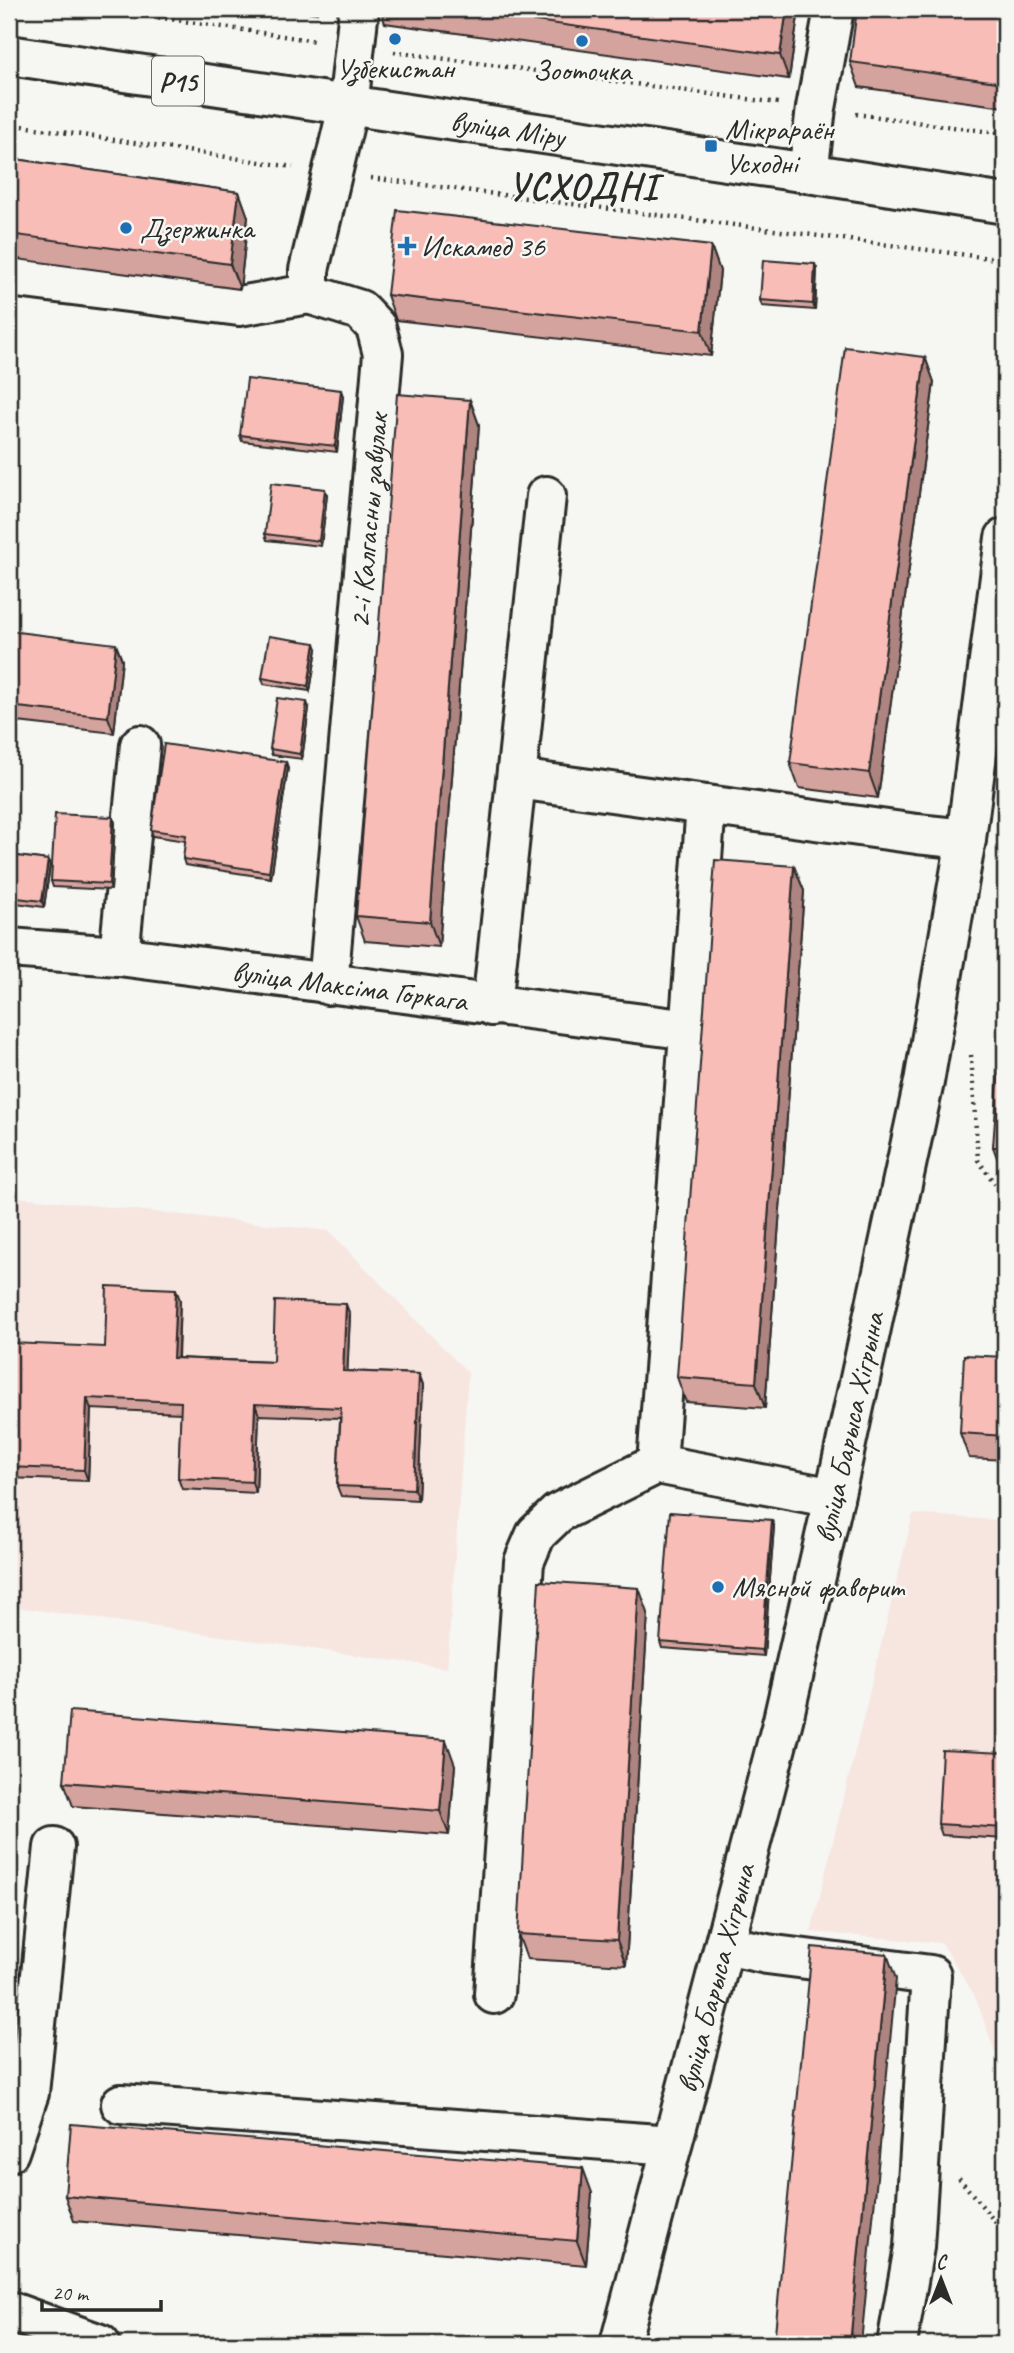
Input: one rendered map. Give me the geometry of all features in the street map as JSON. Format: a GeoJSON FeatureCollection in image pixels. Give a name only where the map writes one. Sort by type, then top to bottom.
{"type":"FeatureCollection","features":[{"type":"Feature","properties":{"kind":"street"},"geometry":{"type":"LineString","coordinates":[[9,277],[239,306],[309,294],[309,270],[348,107],[359,9]]}},
{"type":"Feature","properties":{"kind":"street"},"geometry":{"type":"LineString","coordinates":[[808,173],[816,108],[834,9]]}},
{"type":"Feature","properties":{"kind":"street","name":"вуліца Міру"},"geometry":{"type":"LineString","coordinates":[[9,55],[1005,204]]}},
{"type":"Feature","properties":{"kind":"street","name":"2-і Калгасны завулак"},"geometry":{"type":"LineString","coordinates":[[309,294],[360,310],[376,327],[383,354],[328,985]]}},
{"type":"Feature","properties":{"kind":"street"},"geometry":{"type":"LineString","coordinates":[[492,1006],[546,496]]}},
{"type":"Feature","properties":{"kind":"street","name":"вуліца Барыса Хігрына"},"geometry":{"type":"LineString","coordinates":[[620,2344],[783,1720],[834,1499],[924,1082],[966,839],[1005,538]]}},
{"type":"Feature","properties":{"kind":"street"},"geometry":{"type":"LineString","coordinates":[[119,956],[140,746]]}},
{"type":"Feature","properties":{"kind":"street"},"geometry":{"type":"LineString","coordinates":[[517,779],[966,839]]}},
{"type":"Feature","properties":{"kind":"street"},"geometry":{"type":"LineString","coordinates":[[657,1464],[706,806]]}},
{"type":"Feature","properties":{"kind":"street","name":"вуліца Максіма Горкага"},"geometry":{"type":"LineString","coordinates":[[9,948],[119,956],[690,1030]]}},
{"type":"Feature","properties":{"kind":"street"},"geometry":{"type":"LineString","coordinates":[[494,1994],[524,1562],[536,1534],[558,1513],[657,1464],[834,1499]]}},
{"type":"Feature","properties":{"kind":"street"},"geometry":{"type":"LineString","coordinates":[[9,2152],[29,2093],[54,1847]]}},
{"type":"Feature","properties":{"kind":"street"},"geometry":{"type":"LineString","coordinates":[[725,1945],[767,1954],[930,1975],[914,2247],[897,2344]]}},
{"type":"Feature","properties":{"kind":"street"},"geometry":{"type":"LineString","coordinates":[[121,2104],[671,2145]]}},
{"type":"Feature","properties":{"kind":"street"},"geometry":{"type":"LineString","coordinates":[[9,2311],[100,2344]]}},
{"type":"Feature","properties":{"kind":"path"},"geometry":{"type":"LineString","coordinates":[[103,9],[356,47],[1005,134]]}},
{"type":"Feature","properties":{"kind":"path"},"geometry":{"type":"LineString","coordinates":[[9,124],[332,173],[1005,261]]}},
{"type":"Feature","properties":{"kind":"path"},"geometry":{"type":"LineString","coordinates":[[971,1054],[978,1160],[1005,1194]]}},
{"type":"Feature","properties":{"kind":"path"},"geometry":{"type":"LineString","coordinates":[[957,2175],[1005,2234]]}},
{"type":"Feature","properties":{"kind":"shaded area"},"geometry":{"type":"Polygon","coordinates":[[[9,1196],[329,1231],[468,1373],[447,1668],[9,1606],[9,1196]]]}},
{"type":"Feature","properties":{"kind":"shaded area"},"geometry":{"type":"Polygon","coordinates":[[[913,1514],[1005,1521],[1005,2080],[975,1996],[942,1943],[811,1932],[913,1514]]]}},
{"type":"Feature","properties":{"kind":"building"},"geometry":{"type":"Polygon","coordinates":[[[450,9],[787,9],[780,55],[450,9]]]}},
{"type":"Feature","properties":{"kind":"building"},"geometry":{"type":"Polygon","coordinates":[[[857,9],[1005,9],[1005,83],[850,62],[857,9]]]}},
{"type":"Feature","properties":{"kind":"building"},"geometry":{"type":"Polygon","coordinates":[[[9,158],[239,192],[230,264],[9,234],[9,158]]]}},
{"type":"Feature","properties":{"kind":"building"},"geometry":{"type":"Polygon","coordinates":[[[397,210],[711,246],[702,331],[387,295],[397,210]]]}},
{"type":"Feature","properties":{"kind":"building"},"geometry":{"type":"Polygon","coordinates":[[[763,260],[815,264],[813,304],[760,300],[763,260]]]}},
{"type":"Feature","properties":{"kind":"building"},"geometry":{"type":"Polygon","coordinates":[[[845,347],[925,357],[869,773],[790,763],[845,347]]]}},
{"type":"Feature","properties":{"kind":"building"},"geometry":{"type":"Polygon","coordinates":[[[247,379],[341,390],[335,446],[240,435],[247,379]]]}},
{"type":"Feature","properties":{"kind":"building"},"geometry":{"type":"Polygon","coordinates":[[[397,394],[470,400],[430,922],[356,916],[397,394]]]}},
{"type":"Feature","properties":{"kind":"building"},"geometry":{"type":"Polygon","coordinates":[[[271,483],[325,489],[319,541],[265,534],[271,483]]]}},
{"type":"Feature","properties":{"kind":"building"},"geometry":{"type":"Polygon","coordinates":[[[9,631],[116,644],[108,717],[9,706],[9,631]]]}},
{"type":"Feature","properties":{"kind":"building"},"geometry":{"type":"Polygon","coordinates":[[[269,636],[315,643],[308,686],[262,678],[269,636]]]}},
{"type":"Feature","properties":{"kind":"building"},"geometry":{"type":"Polygon","coordinates":[[[277,698],[307,702],[300,754],[270,749],[277,698]]]}},
{"type":"Feature","properties":{"kind":"building"},"geometry":{"type":"Polygon","coordinates":[[[164,744],[286,762],[269,872],[183,859],[186,835],[151,830],[164,744]]]}},
{"type":"Feature","properties":{"kind":"building"},"geometry":{"type":"Polygon","coordinates":[[[55,814],[113,817],[109,884],[51,881],[55,814]]]}},
{"type":"Feature","properties":{"kind":"building"},"geometry":{"type":"Polygon","coordinates":[[[9,855],[48,860],[42,901],[9,897],[9,855]]]}},
{"type":"Feature","properties":{"kind":"building"},"geometry":{"type":"Polygon","coordinates":[[[715,860],[794,866],[756,1383],[677,1377],[715,860]]]}},
{"type":"Feature","properties":{"kind":"building"},"geometry":{"type":"Polygon","coordinates":[[[999,1067],[1005,1068],[1005,1147],[993,1147],[999,1067]]]}},
{"type":"Feature","properties":{"kind":"building"},"geometry":{"type":"Polygon","coordinates":[[[107,1286],[176,1289],[173,1358],[273,1362],[275,1301],[346,1304],[343,1371],[419,1374],[414,1489],[337,1486],[341,1408],[255,1404],[252,1482],[178,1478],[181,1402],[87,1398],[84,1470],[9,1467],[11,1343],[105,1347],[107,1286]]]}},
{"type":"Feature","properties":{"kind":"building"},"geometry":{"type":"Polygon","coordinates":[[[964,1355],[1005,1357],[1005,1436],[960,1433],[964,1355]]]}},
{"type":"Feature","properties":{"kind":"building","name":"Мясной фаворит"},"geometry":{"type":"Polygon","coordinates":[[[670,1512],[772,1520],[762,1650],[660,1642],[670,1512]]]}},
{"type":"Feature","properties":{"kind":"building"},"geometry":{"type":"Polygon","coordinates":[[[539,1581],[639,1588],[617,1940],[518,1934],[539,1581]]]}},
{"type":"Feature","properties":{"kind":"building"},"geometry":{"type":"Polygon","coordinates":[[[70,1711],[446,1740],[440,1811],[64,1782],[70,1711]]]}},
{"type":"Feature","properties":{"kind":"building"},"geometry":{"type":"Polygon","coordinates":[[[1005,1733],[1005,1828],[938,1824],[942,1750],[1004,1753],[1005,1733]]]}},
{"type":"Feature","properties":{"kind":"building"},"geometry":{"type":"Polygon","coordinates":[[[812,1947],[887,1954],[850,2344],[774,2344],[812,1947]]]}},
{"type":"Feature","properties":{"kind":"building"},"geometry":{"type":"Polygon","coordinates":[[[71,2124],[583,2168],[577,2241],[65,2196],[71,2124]]]}},
{"type":"Feature","properties":{"kind":"place","name":"Узбекистан"},"geometry":{"type":"Point","coordinates":[395,39]}},
{"type":"Feature","properties":{"kind":"place","name":"Зооточка"},"geometry":{"type":"Point","coordinates":[582,41]}},
{"type":"Feature","properties":{"kind":"place","name":"Мікрараён Усходні"},"geometry":{"type":"Point","coordinates":[711,146]}},
{"type":"Feature","properties":{"kind":"place","name":"Дзержинка"},"geometry":{"type":"Point","coordinates":[126,228]}},
{"type":"Feature","properties":{"kind":"place","name":"Искамед 36"},"geometry":{"type":"Point","coordinates":[407,246]}},
{"type":"Feature","properties":{"kind":"place","name":"Мясной фаворит"},"geometry":{"type":"Point","coordinates":[718,1587]}},
{"type":"Feature","properties":{"kind":"district","name":"УСХОДНІ"},"geometry":{"type":"Point","coordinates":[583,186]}}]}
